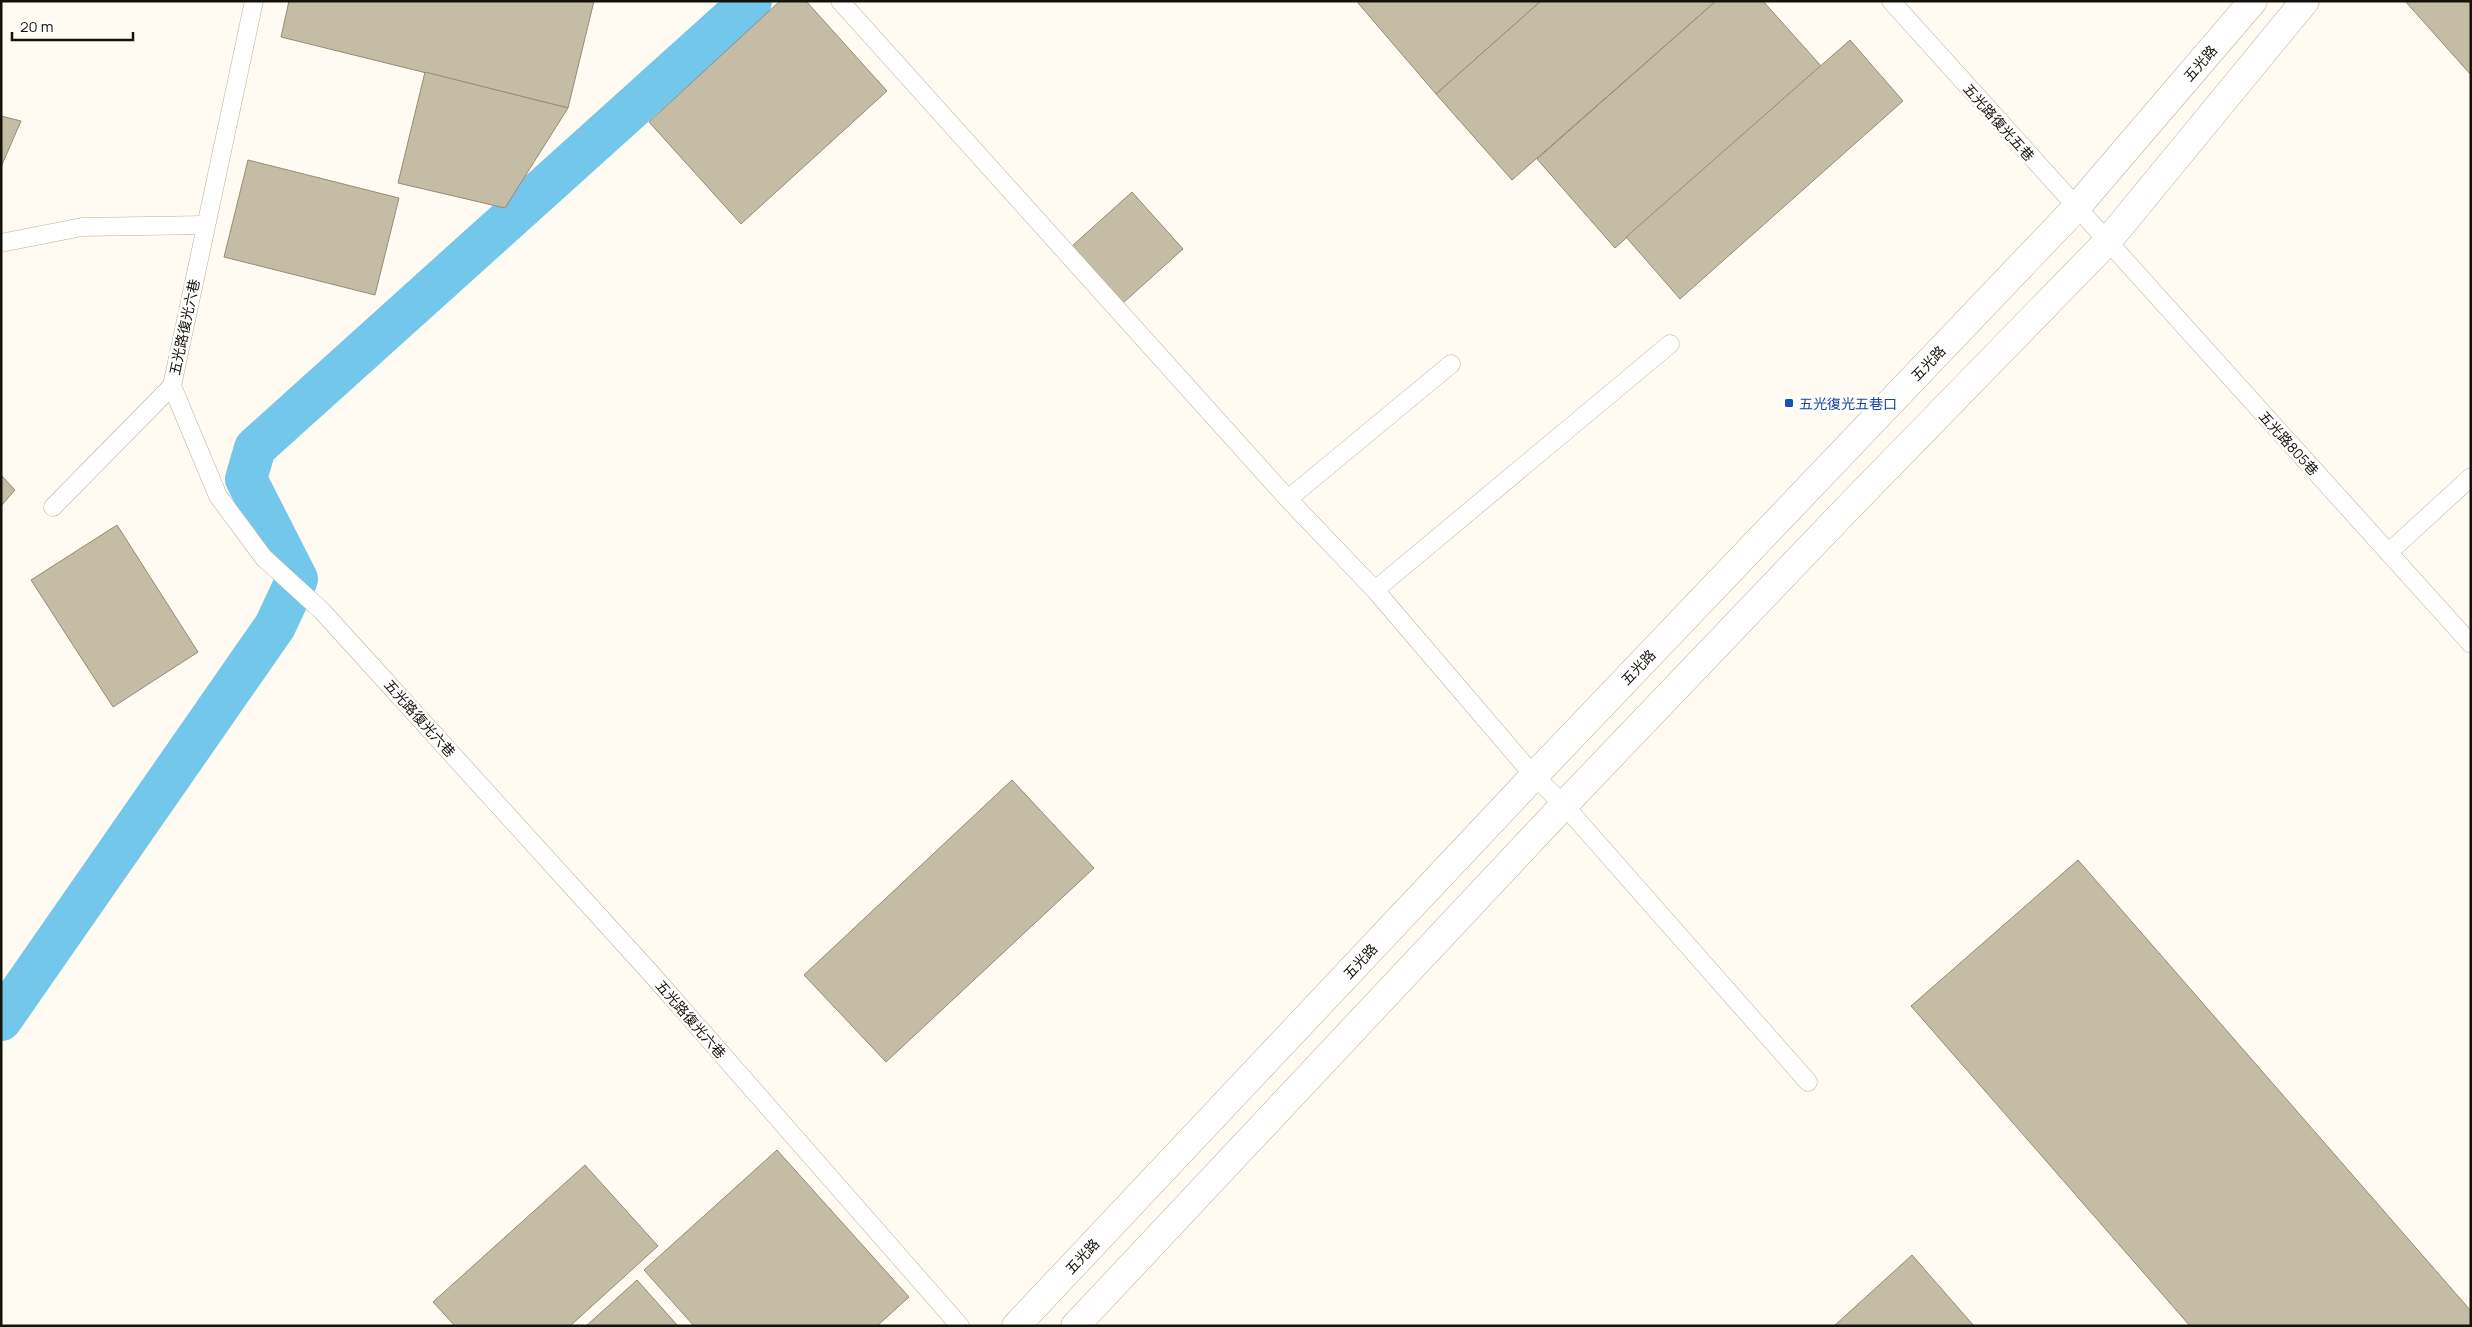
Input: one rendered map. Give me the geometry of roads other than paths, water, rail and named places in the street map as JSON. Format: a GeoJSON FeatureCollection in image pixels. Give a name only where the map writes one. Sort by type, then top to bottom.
{"type":"FeatureCollection","features":[{"type":"Feature","properties":{"kind":"main road","name":"五光路"},"geometry":{"type":"LineString","coordinates":[[1016,1326],[1534,776],[2076,208],[2254,1]]}},
{"type":"Feature","properties":{"kind":"main road"},"geometry":{"type":"LineString","coordinates":[[1075,1326],[1564,805],[1843,513],[2107,242],[2305,1]]}},
{"type":"Feature","properties":{"kind":"lane","name":"五光路復光六巷"},"geometry":{"type":"LineString","coordinates":[[254,1],[172,386],[218,496],[264,558],[322,611],[656,979],[960,1326]]}},
{"type":"Feature","properties":{"kind":"lane"},"geometry":{"type":"LineString","coordinates":[[840,1],[1288,499],[1375,590],[1534,776],[1564,805],[1808,1082]]}},
{"type":"Feature","properties":{"kind":"lane","name":"五光路復光五巷"},"geometry":{"type":"LineString","coordinates":[[1891,1],[2107,242]]}},
{"type":"Feature","properties":{"kind":"lane"},"geometry":{"type":"LineString","coordinates":[[1,243],[82,227],[206,225]]}},
{"type":"Feature","properties":{"kind":"lane","name":"五光路805巷"},"geometry":{"type":"LineString","coordinates":[[2107,242],[2471,644]]}},
{"type":"Feature","properties":{"kind":"lane"},"geometry":{"type":"LineString","coordinates":[[1375,590],[1670,344]]}},
{"type":"Feature","properties":{"kind":"lane"},"geometry":{"type":"LineString","coordinates":[[1288,499],[1451,364]]}},
{"type":"Feature","properties":{"kind":"lane"},"geometry":{"type":"LineString","coordinates":[[53,507],[172,386]]}},
{"type":"Feature","properties":{"kind":"lane"},"geometry":{"type":"LineString","coordinates":[[2389,552],[2471,477]]}},
{"type":"Feature","properties":{"kind":"waterway"},"geometry":{"type":"LineString","coordinates":[[1,1020],[275,626],[297,579],[246,479],[255,448],[751,1]]}},
{"type":"Feature","properties":{"kind":"place","name":"五光復光五巷口"},"geometry":{"type":"Point","coordinates":[1789,403]}}]}
